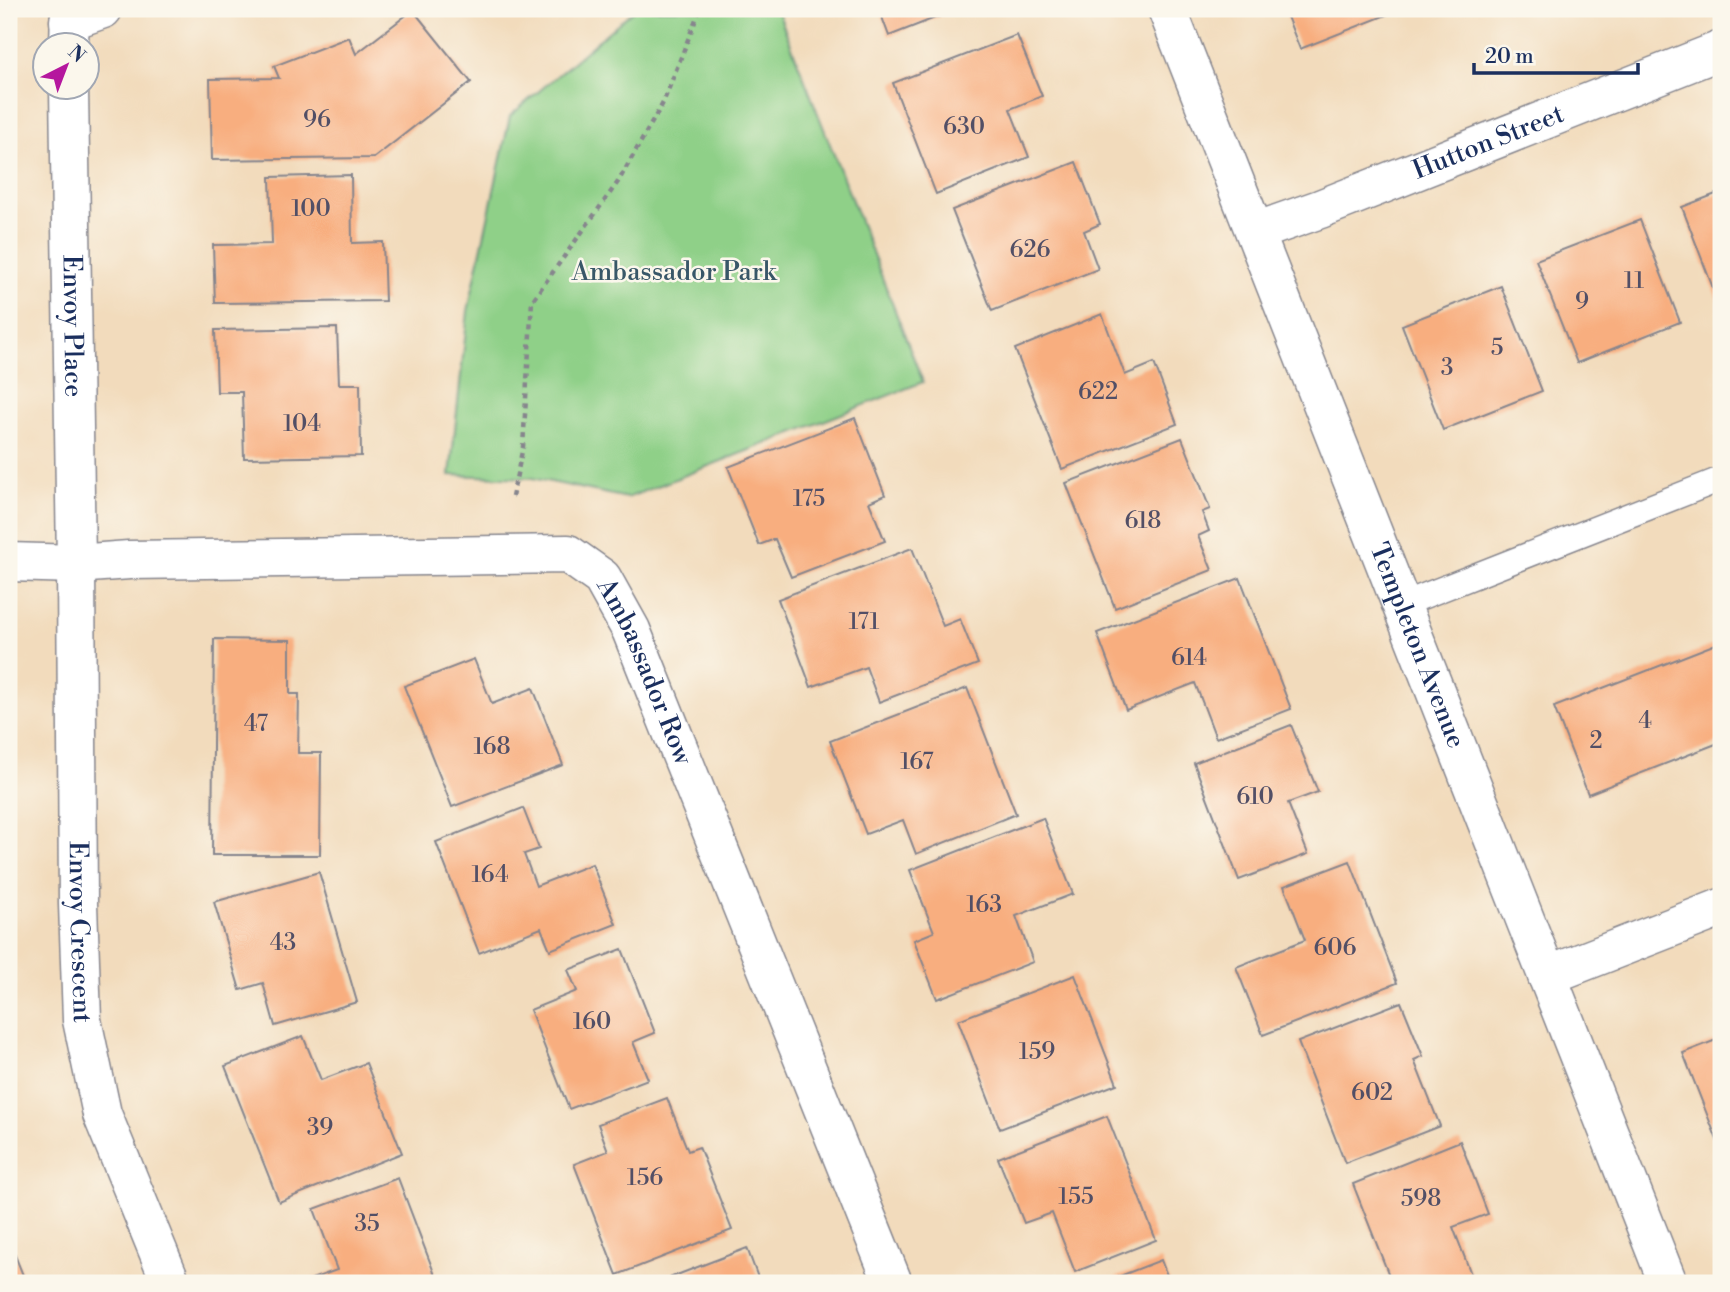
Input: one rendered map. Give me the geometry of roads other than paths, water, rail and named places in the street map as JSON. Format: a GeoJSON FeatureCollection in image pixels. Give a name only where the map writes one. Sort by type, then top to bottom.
{"type":"FeatureCollection","features":[{"type":"Feature","properties":{"kind":"street","name":"Templeton Avenue"},"geometry":{"type":"LineString","coordinates":[[1167,9],[1668,1283]]}},
{"type":"Feature","properties":{"kind":"street","name":"Hutton Street"},"geometry":{"type":"LineString","coordinates":[[1255,232],[1320,209],[1721,50]]}},
{"type":"Feature","properties":{"kind":"street","name":"Envoy Place"},"geometry":{"type":"LineString","coordinates":[[69,102],[76,564]]}},
{"type":"Feature","properties":{"kind":"street","name":"Ambassador Row"},"geometry":{"type":"LineString","coordinates":[[9,562],[76,564],[143,559],[568,554],[602,578],[631,631],[893,1283]]}},
{"type":"Feature","properties":{"kind":"street","name":"Envoy Crescent"},"geometry":{"type":"LineString","coordinates":[[76,564],[78,904],[82,1020],[102,1114],[172,1283]]}},
{"type":"Feature","properties":{"kind":"street"},"geometry":{"type":"LineString","coordinates":[[1547,976],[1721,908]]}},
{"type":"Feature","properties":{"kind":"lane"},"geometry":{"type":"LineString","coordinates":[[1401,605],[1721,479]]}},
{"type":"Feature","properties":{"kind":"park label","name":"Ambassador Park"},"geometry":{"type":"Point","coordinates":[674,272]}}]}
